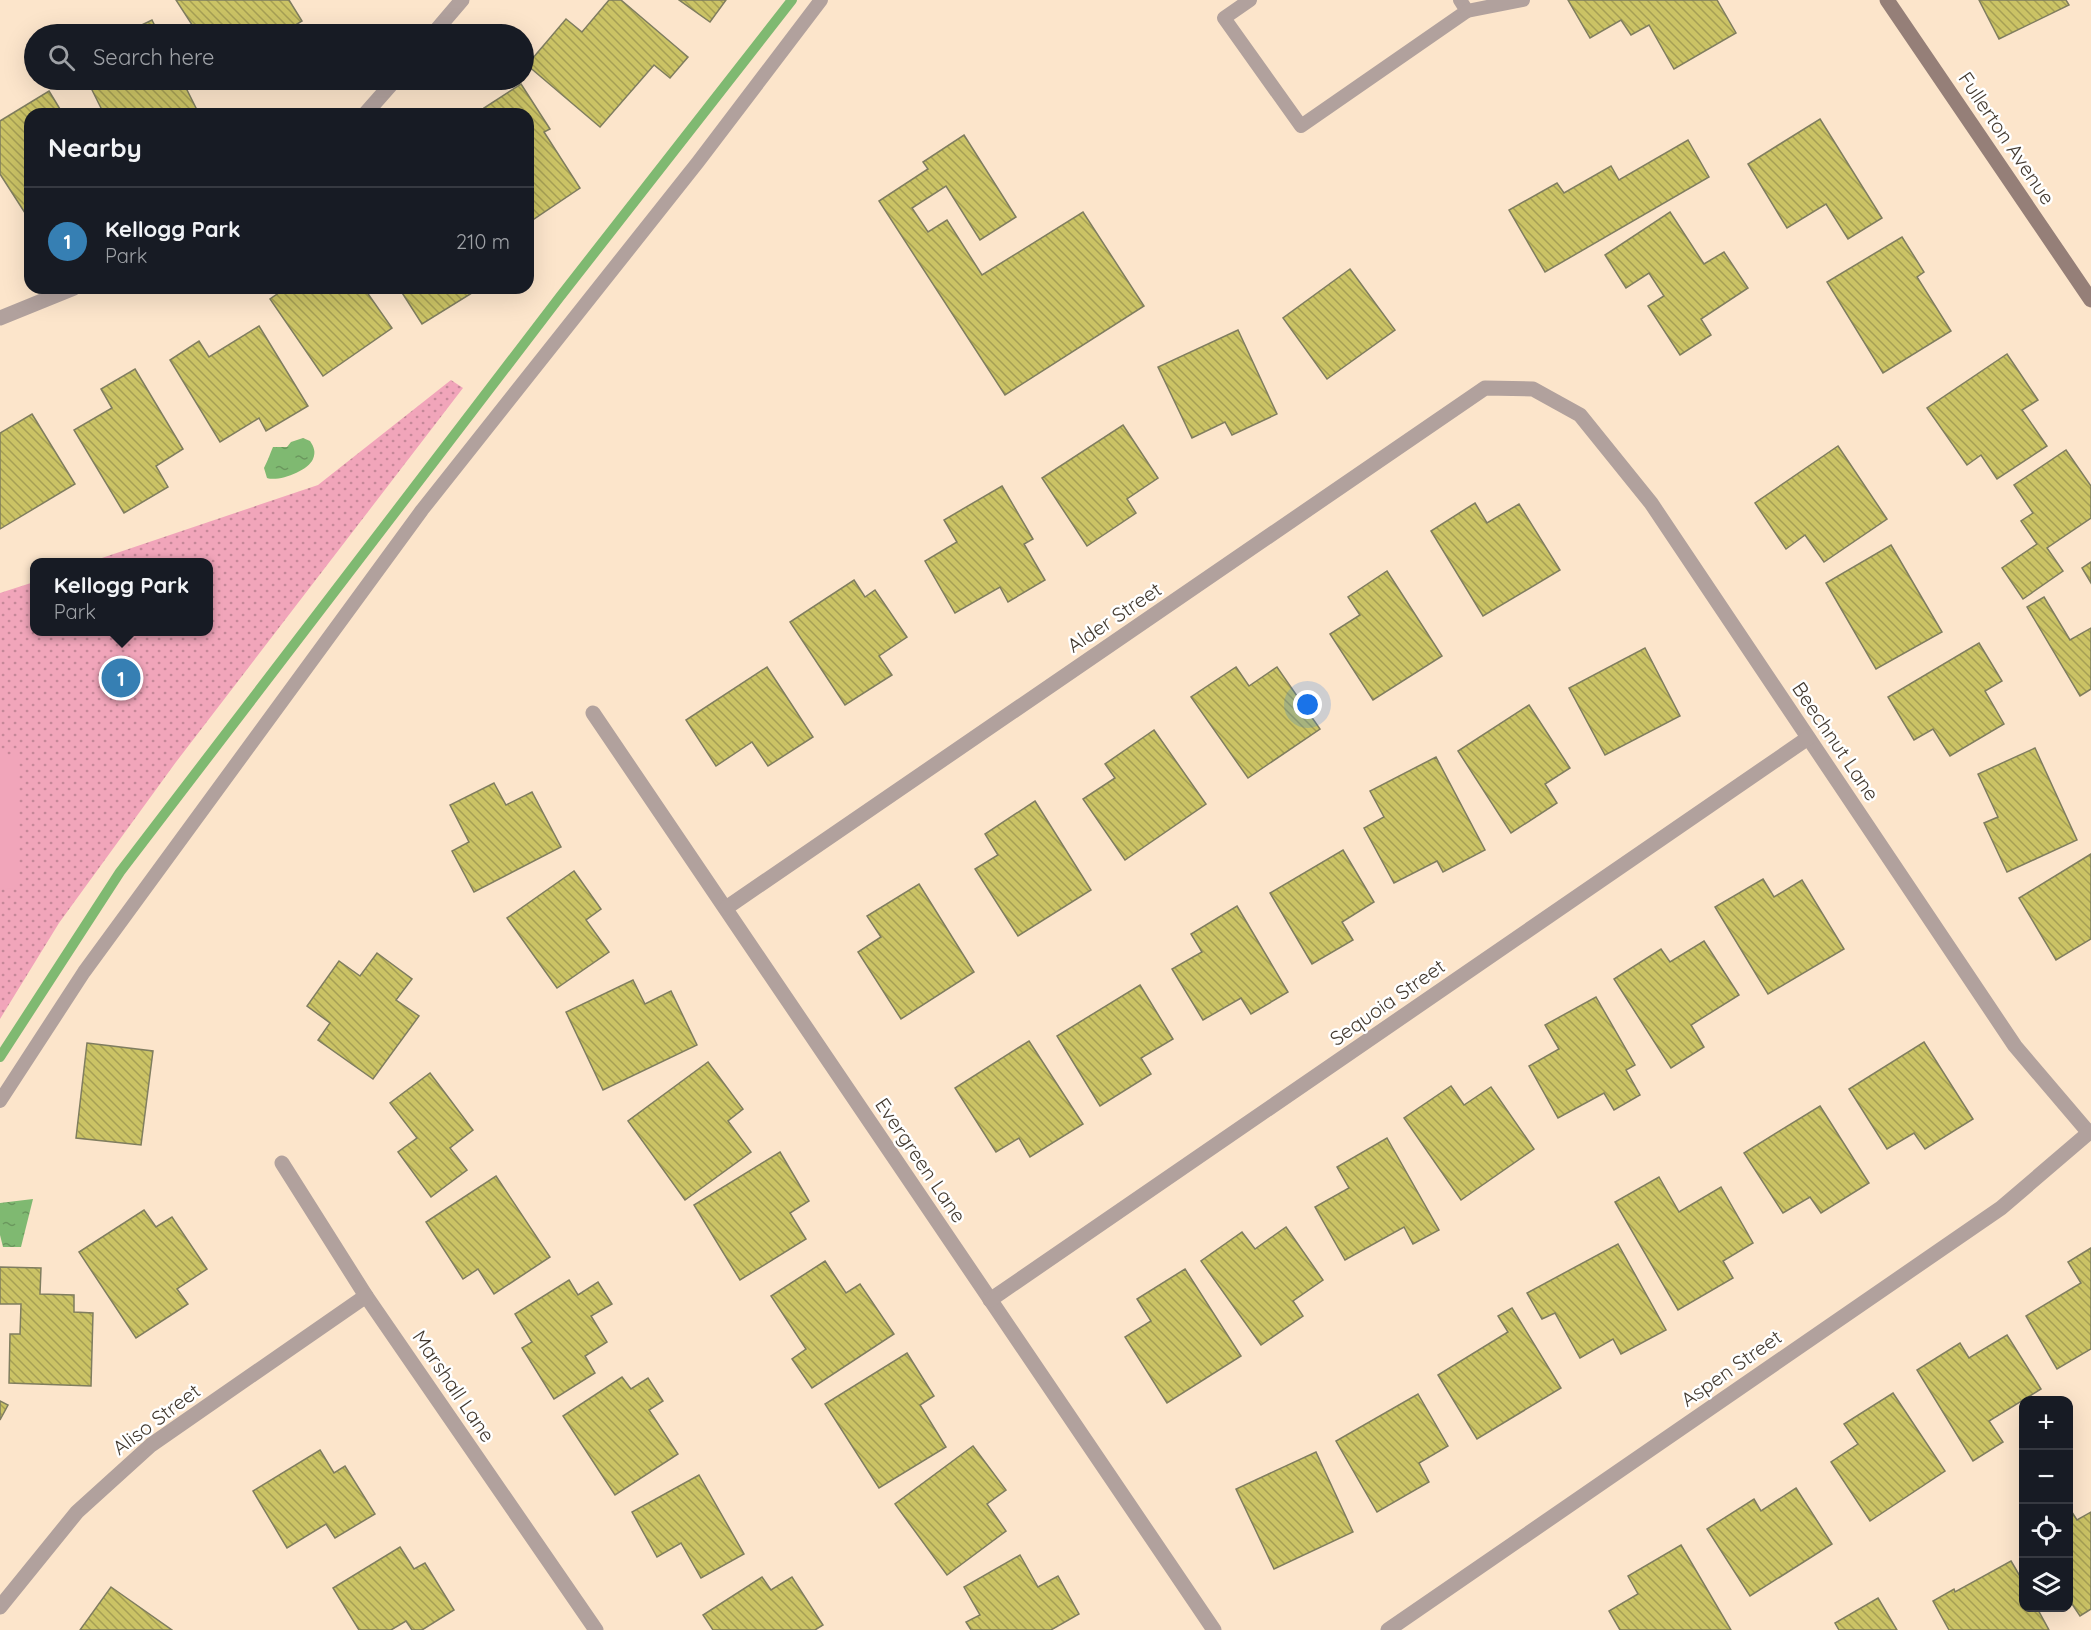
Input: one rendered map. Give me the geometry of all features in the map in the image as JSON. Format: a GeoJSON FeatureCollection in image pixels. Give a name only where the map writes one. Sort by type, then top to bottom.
{"type":"FeatureCollection","features":[{"type":"Feature","properties":{"kind":"main road","name":"Fullerton Avenue"},"geometry":{"type":"LineString","coordinates":[[1887,0],[2091,300]]}},
{"type":"Feature","properties":{"kind":"street"},"geometry":{"type":"LineString","coordinates":[[442,24],[462,0]]}},
{"type":"Feature","properties":{"kind":"street"},"geometry":{"type":"LineString","coordinates":[[370,108],[386,90]]}},
{"type":"Feature","properties":{"kind":"street"},"geometry":{"type":"LineString","coordinates":[[0,318],[59,294]]}},
{"type":"Feature","properties":{"kind":"street","name":"Alder Street"},"geometry":{"type":"LineString","coordinates":[[726,908],[1485,388],[1533,389]]}},
{"type":"Feature","properties":{"kind":"street","name":"Beechnut Lane"},"geometry":{"type":"LineString","coordinates":[[1533,389],[1580,415],[1651,503],[2015,1046],[2090,1132]]}},
{"type":"Feature","properties":{"kind":"street","name":"Evergreen Lane"},"geometry":{"type":"LineString","coordinates":[[593,713],[1214,1630]]}},
{"type":"Feature","properties":{"kind":"street","name":"Sequoia Street"},"geometry":{"type":"LineString","coordinates":[[990,1300],[1808,738]]}},
{"type":"Feature","properties":{"kind":"street","name":"Aspen Street"},"geometry":{"type":"LineString","coordinates":[[1388,1630],[2001,1208],[2090,1132]]}},
{"type":"Feature","properties":{"kind":"street","name":"Marshall Lane"},"geometry":{"type":"LineString","coordinates":[[282,1163],[366,1296],[596,1630]]}},
{"type":"Feature","properties":{"kind":"street","name":"Aliso Street"},"geometry":{"type":"LineString","coordinates":[[0,1607],[77,1512],[151,1445],[366,1296]]}},
{"type":"Feature","properties":{"kind":"lane"},"geometry":{"type":"LineString","coordinates":[[0,1101],[84,972],[422,510],[698,162],[820,0]]}},
{"type":"Feature","properties":{"kind":"lane"},"geometry":{"type":"LineString","coordinates":[[1250,0],[1224,18],[1301,126],[1464,5],[1523,0]]}},
{"type":"Feature","properties":{"kind":"shaded area"},"geometry":{"type":"Polygon","coordinates":[[[451,380],[463,388],[176,762],[59,923],[0,1019],[0,593],[30,583],[30,636],[213,636],[213,558],[102,558],[318,485],[451,380]]]}},
{"type":"Feature","properties":{"kind":"shaded area"},"geometry":{"type":"Polygon","coordinates":[[[0,757],[18,757],[18,888],[0,889],[0,757]]]}},
{"type":"Feature","properties":{"kind":"water"},"geometry":{"type":"Polygon","coordinates":[[[303,438],[310,441],[314,450],[310,463],[286,477],[267,478],[264,468],[273,447],[287,447],[291,442],[303,438]]]}},
{"type":"Feature","properties":{"kind":"water"},"geometry":{"type":"Polygon","coordinates":[[[33,1199],[21,1247],[3,1247],[0,1235],[0,1203],[33,1199]]]}},
{"type":"Feature","properties":{"kind":"building"},"geometry":{"type":"Polygon","coordinates":[[[176,0],[289,0],[302,21],[297,24],[192,24],[176,0]]]}},
{"type":"Feature","properties":{"kind":"building"},"geometry":{"type":"Polygon","coordinates":[[[609,0],[621,0],[688,57],[670,78],[654,65],[600,127],[534,71],[534,57],[566,19],[582,32],[609,0]]]}},
{"type":"Feature","properties":{"kind":"building"},"geometry":{"type":"Polygon","coordinates":[[[679,0],[726,0],[710,22],[679,0]]]}},
{"type":"Feature","properties":{"kind":"building"},"geometry":{"type":"Polygon","coordinates":[[[1568,0],[1717,0],[1736,33],[1674,69],[1649,25],[1631,35],[1621,20],[1590,38],[1568,0]]]}},
{"type":"Feature","properties":{"kind":"building"},"geometry":{"type":"Polygon","coordinates":[[[1979,0],[2066,0],[2069,5],[1999,39],[1979,0]]]}},
{"type":"Feature","properties":{"kind":"building"},"geometry":{"type":"Polygon","coordinates":[[[92,90],[187,90],[196,108],[101,108],[92,90]]]}},
{"type":"Feature","properties":{"kind":"building"},"geometry":{"type":"Polygon","coordinates":[[[512,90],[525,90],[550,129],[544,132],[580,188],[534,219],[534,108],[484,108],[512,90]]]}},
{"type":"Feature","properties":{"kind":"building"},"geometry":{"type":"Polygon","coordinates":[[[49,91],[59,108],[24,108],[24,211],[0,174],[0,121],[49,91]]]}},
{"type":"Feature","properties":{"kind":"building"},"geometry":{"type":"Polygon","coordinates":[[[1820,119],[1882,218],[1848,239],[1826,204],[1787,228],[1748,164],[1820,119]]]}},
{"type":"Feature","properties":{"kind":"building"},"geometry":{"type":"Polygon","coordinates":[[[964,135],[1016,217],[980,240],[946,186],[912,208],[928,232],[947,220],[982,275],[1083,212],[1144,306],[1005,395],[879,201],[928,169],[923,162],[964,135]]]}},
{"type":"Feature","properties":{"kind":"building"},"geometry":{"type":"Polygon","coordinates":[[[1688,140],[1709,177],[1545,272],[1509,210],[1557,183],[1564,193],[1611,166],[1619,180],[1688,140]]]}},
{"type":"Feature","properties":{"kind":"building"},"geometry":{"type":"Polygon","coordinates":[[[1670,212],[1704,264],[1724,252],[1748,288],[1701,319],[1711,335],[1680,355],[1648,306],[1664,296],[1649,273],[1626,288],[1605,255],[1670,212]]]}},
{"type":"Feature","properties":{"kind":"building"},"geometry":{"type":"Polygon","coordinates":[[[1902,237],[1924,272],[1917,277],[1951,331],[1883,373],[1827,282],[1902,237]]]}},
{"type":"Feature","properties":{"kind":"building"},"geometry":{"type":"Polygon","coordinates":[[[1350,269],[1395,330],[1327,379],[1283,318],[1350,269]]]}},
{"type":"Feature","properties":{"kind":"building"},"geometry":{"type":"Polygon","coordinates":[[[277,294],[368,294],[392,328],[323,376],[270,299],[277,294]]]}},
{"type":"Feature","properties":{"kind":"building"},"geometry":{"type":"Polygon","coordinates":[[[403,294],[470,294],[422,324],[403,294]]]}},
{"type":"Feature","properties":{"kind":"building"},"geometry":{"type":"Polygon","coordinates":[[[259,326],[308,406],[266,431],[259,418],[220,442],[170,360],[199,341],[209,357],[259,326]]]}},
{"type":"Feature","properties":{"kind":"building"},"geometry":{"type":"Polygon","coordinates":[[[1238,330],[1277,414],[1232,435],[1225,422],[1192,438],[1158,367],[1238,330]]]}},
{"type":"Feature","properties":{"kind":"building"},"geometry":{"type":"Polygon","coordinates":[[[2007,354],[2038,400],[2022,410],[2047,446],[1997,479],[1981,455],[1967,465],[1927,408],[2007,354]]]}},
{"type":"Feature","properties":{"kind":"building"},"geometry":{"type":"Polygon","coordinates":[[[135,369],[183,449],[156,466],[168,487],[124,513],[74,430],[112,408],[101,389],[135,369]]]}},
{"type":"Feature","properties":{"kind":"building"},"geometry":{"type":"Polygon","coordinates":[[[32,414],[75,484],[0,529],[0,433],[32,414]]]}},
{"type":"Feature","properties":{"kind":"building"},"geometry":{"type":"Polygon","coordinates":[[[1123,425],[1158,478],[1127,499],[1136,513],[1087,546],[1042,478],[1123,425]]]}},
{"type":"Feature","properties":{"kind":"building"},"geometry":{"type":"Polygon","coordinates":[[[1838,446],[1887,519],[1824,562],[1805,535],[1786,549],[1755,503],[1838,446]]]}},
{"type":"Feature","properties":{"kind":"building"},"geometry":{"type":"Polygon","coordinates":[[[2066,450],[2091,486],[2091,518],[2047,548],[2063,571],[2023,599],[2002,568],[2037,544],[2021,521],[2033,513],[2014,485],[2066,450]]]}},
{"type":"Feature","properties":{"kind":"building"},"geometry":{"type":"Polygon","coordinates":[[[1002,486],[1033,539],[1024,544],[1045,580],[1008,602],[1000,587],[955,613],[925,561],[957,542],[944,520],[1002,486]]]}},
{"type":"Feature","properties":{"kind":"building"},"geometry":{"type":"Polygon","coordinates":[[[1475,503],[1487,523],[1519,504],[1560,570],[1483,616],[1431,531],[1475,503]]]}},
{"type":"Feature","properties":{"kind":"building"},"geometry":{"type":"Polygon","coordinates":[[[1891,545],[1942,632],[1876,669],[1826,583],[1891,545]]]}},
{"type":"Feature","properties":{"kind":"building"},"geometry":{"type":"Polygon","coordinates":[[[2091,562],[2091,583],[2082,568],[2091,562]]]}},
{"type":"Feature","properties":{"kind":"building"},"geometry":{"type":"Polygon","coordinates":[[[1387,571],[1442,656],[1373,700],[1330,634],[1360,615],[1348,597],[1387,571]]]}},
{"type":"Feature","properties":{"kind":"building"},"geometry":{"type":"Polygon","coordinates":[[[854,580],[865,597],[875,590],[907,637],[879,656],[892,675],[845,705],[790,622],[854,580]]]}},
{"type":"Feature","properties":{"kind":"building"},"geometry":{"type":"Polygon","coordinates":[[[2044,597],[2070,640],[2091,628],[2091,689],[2080,696],[2027,607],[2044,597]]]}},
{"type":"Feature","properties":{"kind":"building"},"geometry":{"type":"Polygon","coordinates":[[[1979,643],[2002,681],[1985,691],[2004,724],[1950,756],[1933,729],[1914,740],[1888,697],[1979,643]]]}},
{"type":"Feature","properties":{"kind":"building"},"geometry":{"type":"Polygon","coordinates":[[[1645,648],[1680,716],[1605,755],[1569,688],[1645,648]]]}},
{"type":"Feature","properties":{"kind":"building"},"geometry":{"type":"Polygon","coordinates":[[[767,667],[813,737],[768,766],[752,742],[716,766],[686,720],[767,667]]]}},
{"type":"Feature","properties":{"kind":"building"},"geometry":{"type":"Polygon","coordinates":[[[1236,667],[1249,686],[1277,667],[1320,729],[1248,778],[1191,697],[1236,667]]]}},
{"type":"Feature","properties":{"kind":"building"},"geometry":{"type":"Polygon","coordinates":[[[1529,705],[1570,768],[1545,784],[1557,803],[1511,833],[1458,751],[1529,705]]]}},
{"type":"Feature","properties":{"kind":"building"},"geometry":{"type":"Polygon","coordinates":[[[1154,730],[1206,804],[1125,860],[1083,799],[1115,778],[1105,764],[1154,730]]]}},
{"type":"Feature","properties":{"kind":"building"},"geometry":{"type":"Polygon","coordinates":[[[2035,748],[2077,840],[2007,872],[1984,823],[1998,817],[1978,774],[2035,748]]]}},
{"type":"Feature","properties":{"kind":"building"},"geometry":{"type":"Polygon","coordinates":[[[1436,757],[1485,850],[1443,872],[1437,861],[1394,883],[1364,828],[1384,817],[1370,791],[1436,757]]]}},
{"type":"Feature","properties":{"kind":"building"},"geometry":{"type":"Polygon","coordinates":[[[494,783],[506,805],[532,792],[561,847],[474,892],[452,851],[469,842],[450,805],[494,783]]]}},
{"type":"Feature","properties":{"kind":"building"},"geometry":{"type":"Polygon","coordinates":[[[1035,801],[1091,890],[1018,936],[975,869],[998,855],[985,834],[1035,801]]]}},
{"type":"Feature","properties":{"kind":"building"},"geometry":{"type":"Polygon","coordinates":[[[1343,850],[1374,902],[1342,922],[1353,940],[1312,964],[1270,893],[1343,850]]]}},
{"type":"Feature","properties":{"kind":"building"},"geometry":{"type":"Polygon","coordinates":[[[2091,854],[2091,939],[2056,960],[2019,898],[2091,854]]]}},
{"type":"Feature","properties":{"kind":"building"},"geometry":{"type":"Polygon","coordinates":[[[574,871],[601,909],[586,920],[609,952],[557,988],[507,918],[574,871]]]}},
{"type":"Feature","properties":{"kind":"building"},"geometry":{"type":"Polygon","coordinates":[[[1763,879],[1774,897],[1802,880],[1844,949],[1768,994],[1715,907],[1763,879]]]}},
{"type":"Feature","properties":{"kind":"building"},"geometry":{"type":"Polygon","coordinates":[[[919,884],[974,972],[901,1019],[858,952],[881,937],[867,916],[919,884]]]}},
{"type":"Feature","properties":{"kind":"building"},"geometry":{"type":"Polygon","coordinates":[[[1237,906],[1288,992],[1251,1014],[1241,998],[1203,1020],[1172,969],[1202,952],[1191,934],[1237,906]]]}},
{"type":"Feature","properties":{"kind":"building"},"geometry":{"type":"Polygon","coordinates":[[[1704,941],[1739,995],[1691,1025],[1704,1047],[1671,1068],[1614,979],[1661,949],[1670,962],[1704,941]]]}},
{"type":"Feature","properties":{"kind":"building"},"geometry":{"type":"Polygon","coordinates":[[[377,953],[412,979],[396,1000],[419,1016],[373,1079],[318,1040],[330,1023],[307,1006],[339,961],[360,976],[377,953]]]}},
{"type":"Feature","properties":{"kind":"building"},"geometry":{"type":"Polygon","coordinates":[[[633,980],[645,1004],[671,991],[697,1045],[603,1090],[566,1012],[633,980]]]}},
{"type":"Feature","properties":{"kind":"building"},"geometry":{"type":"Polygon","coordinates":[[[1140,985],[1173,1039],[1141,1058],[1151,1074],[1100,1106],[1057,1036],[1140,985]]]}},
{"type":"Feature","properties":{"kind":"building"},"geometry":{"type":"Polygon","coordinates":[[[1596,997],[1635,1065],[1626,1070],[1640,1095],[1614,1110],[1604,1093],[1558,1118],[1529,1066],[1559,1049],[1545,1025],[1596,997]]]}},
{"type":"Feature","properties":{"kind":"building"},"geometry":{"type":"Polygon","coordinates":[[[1029,1041],[1083,1124],[1030,1157],[1019,1138],[996,1152],[955,1088],[1029,1041]]]}},
{"type":"Feature","properties":{"kind":"building"},"geometry":{"type":"Polygon","coordinates":[[[1924,1042],[1973,1119],[1925,1149],[1914,1133],[1887,1149],[1849,1089],[1924,1042]]]}},
{"type":"Feature","properties":{"kind":"building"},"geometry":{"type":"Polygon","coordinates":[[[87,1043],[153,1051],[141,1145],[76,1138],[87,1043]]]}},
{"type":"Feature","properties":{"kind":"building"},"geometry":{"type":"Polygon","coordinates":[[[708,1062],[743,1109],[728,1121],[751,1152],[685,1200],[628,1121],[708,1062]]]}},
{"type":"Feature","properties":{"kind":"building"},"geometry":{"type":"Polygon","coordinates":[[[430,1073],[473,1130],[450,1148],[467,1170],[431,1197],[398,1152],[417,1138],[390,1103],[430,1073]]]}},
{"type":"Feature","properties":{"kind":"building"},"geometry":{"type":"Polygon","coordinates":[[[1451,1086],[1464,1105],[1491,1087],[1534,1149],[1461,1200],[1404,1118],[1451,1086]]]}},
{"type":"Feature","properties":{"kind":"building"},"geometry":{"type":"Polygon","coordinates":[[[1820,1106],[1869,1183],[1821,1213],[1810,1197],[1783,1213],[1744,1153],[1820,1106]]]}},
{"type":"Feature","properties":{"kind":"building"},"geometry":{"type":"Polygon","coordinates":[[[1387,1138],[1439,1230],[1413,1244],[1404,1227],[1345,1260],[1315,1207],[1349,1188],[1337,1167],[1387,1138]]]}},
{"type":"Feature","properties":{"kind":"building"},"geometry":{"type":"Polygon","coordinates":[[[780,1152],[809,1201],[790,1213],[806,1239],[740,1280],[694,1205],[780,1152]]]}},
{"type":"Feature","properties":{"kind":"building"},"geometry":{"type":"Polygon","coordinates":[[[496,1176],[550,1257],[494,1294],[478,1269],[463,1279],[426,1222],[496,1176]]]}},
{"type":"Feature","properties":{"kind":"building"},"geometry":{"type":"Polygon","coordinates":[[[1659,1177],[1679,1212],[1721,1187],[1753,1243],[1723,1261],[1733,1278],[1678,1310],[1615,1202],[1659,1177]]]}},
{"type":"Feature","properties":{"kind":"building"},"geometry":{"type":"Polygon","coordinates":[[[144,1210],[156,1227],[172,1217],[207,1269],[177,1289],[188,1304],[136,1338],[79,1252],[144,1210]]]}},
{"type":"Feature","properties":{"kind":"building"},"geometry":{"type":"Polygon","coordinates":[[[1286,1227],[1323,1280],[1293,1301],[1303,1316],[1261,1345],[1201,1261],[1242,1232],[1255,1249],[1286,1227]]]}},
{"type":"Feature","properties":{"kind":"building"},"geometry":{"type":"Polygon","coordinates":[[[1618,1244],[1666,1330],[1621,1354],[1613,1339],[1580,1358],[1555,1313],[1542,1319],[1527,1293],[1618,1244]]]}},
{"type":"Feature","properties":{"kind":"building"},"geometry":{"type":"Polygon","coordinates":[[[2091,1248],[2091,1349],[2057,1369],[2026,1316],[2081,1283],[2068,1262],[2091,1248]]]}},
{"type":"Feature","properties":{"kind":"building"},"geometry":{"type":"Polygon","coordinates":[[[825,1261],[846,1293],[860,1284],[894,1334],[812,1388],[792,1359],[806,1349],[771,1296],[825,1261]]]}},
{"type":"Feature","properties":{"kind":"building"},"geometry":{"type":"Polygon","coordinates":[[[0,1267],[41,1268],[40,1294],[74,1295],[74,1312],[93,1313],[91,1386],[9,1383],[10,1334],[20,1334],[21,1304],[0,1304],[0,1267]]]}},
{"type":"Feature","properties":{"kind":"building"},"geometry":{"type":"Polygon","coordinates":[[[1185,1269],[1241,1356],[1167,1403],[1125,1337],[1151,1321],[1137,1299],[1185,1269]]]}},
{"type":"Feature","properties":{"kind":"building"},"geometry":{"type":"Polygon","coordinates":[[[569,1280],[578,1295],[598,1282],[612,1304],[591,1316],[607,1342],[585,1356],[595,1373],[554,1399],[522,1348],[532,1342],[515,1314],[569,1280]]]}},
{"type":"Feature","properties":{"kind":"building"},"geometry":{"type":"Polygon","coordinates":[[[1512,1308],[1561,1388],[1477,1439],[1438,1375],[1508,1332],[1498,1316],[1512,1308]]]}},
{"type":"Feature","properties":{"kind":"building"},"geometry":{"type":"Polygon","coordinates":[[[2007,1335],[2041,1389],[2030,1396],[2019,1396],[2019,1403],[1989,1421],[2003,1442],[1973,1461],[1917,1370],[1960,1343],[1969,1358],[2007,1335]]]}},
{"type":"Feature","properties":{"kind":"building"},"geometry":{"type":"Polygon","coordinates":[[[907,1353],[934,1396],[920,1405],[946,1447],[879,1488],[825,1404],[907,1353]]]}},
{"type":"Feature","properties":{"kind":"building"},"geometry":{"type":"Polygon","coordinates":[[[622,1377],[631,1389],[648,1378],[663,1401],[649,1410],[678,1454],[615,1495],[563,1416],[622,1377]]]}},
{"type":"Feature","properties":{"kind":"building"},"geometry":{"type":"Polygon","coordinates":[[[1893,1393],[1945,1471],[1870,1521],[1831,1462],[1858,1444],[1844,1424],[1893,1393]]]}},
{"type":"Feature","properties":{"kind":"building"},"geometry":{"type":"Polygon","coordinates":[[[1418,1394],[1448,1446],[1419,1463],[1429,1482],[1377,1512],[1336,1441],[1418,1394]]]}},
{"type":"Feature","properties":{"kind":"building"},"geometry":{"type":"Polygon","coordinates":[[[0,1401],[8,1405],[0,1420],[0,1401]]]}},
{"type":"Feature","properties":{"kind":"building"},"geometry":{"type":"Polygon","coordinates":[[[973,1446],[1006,1490],[987,1504],[1006,1531],[947,1575],[895,1504],[973,1446]]]}},
{"type":"Feature","properties":{"kind":"building"},"geometry":{"type":"Polygon","coordinates":[[[320,1450],[334,1473],[345,1466],[375,1514],[335,1538],[326,1524],[287,1548],[253,1491],[320,1450]]]}},
{"type":"Feature","properties":{"kind":"building"},"geometry":{"type":"Polygon","coordinates":[[[1316,1452],[1353,1532],[1274,1569],[1236,1489],[1316,1452]]]}},
{"type":"Feature","properties":{"kind":"building"},"geometry":{"type":"Polygon","coordinates":[[[699,1475],[744,1554],[701,1578],[681,1543],[657,1557],[632,1512],[699,1475]]]}},
{"type":"Feature","properties":{"kind":"building"},"geometry":{"type":"Polygon","coordinates":[[[1796,1488],[1832,1544],[1750,1596],[1707,1529],[1754,1499],[1761,1511],[1796,1488]]]}},
{"type":"Feature","properties":{"kind":"building"},"geometry":{"type":"Polygon","coordinates":[[[2091,1512],[2091,1609],[2080,1616],[2073,1606],[2073,1514],[2077,1520],[2091,1512]]]}},
{"type":"Feature","properties":{"kind":"building"},"geometry":{"type":"Polygon","coordinates":[[[1681,1545],[1731,1630],[1620,1630],[1609,1611],[1638,1594],[1628,1576],[1681,1545]]]}},
{"type":"Feature","properties":{"kind":"building"},"geometry":{"type":"Polygon","coordinates":[[[400,1547],[414,1569],[425,1563],[454,1610],[422,1630],[412,1630],[406,1621],[391,1630],[359,1630],[333,1588],[400,1547]]]}},
{"type":"Feature","properties":{"kind":"building"},"geometry":{"type":"Polygon","coordinates":[[[1020,1555],[1038,1587],[1058,1576],[1079,1614],[1051,1630],[971,1630],[966,1622],[980,1615],[964,1587],[1020,1555]]]}},
{"type":"Feature","properties":{"kind":"building"},"geometry":{"type":"Polygon","coordinates":[[[2011,1561],[2019,1575],[2019,1612],[2039,1612],[2049,1630],[1949,1630],[1933,1601],[1954,1589],[1955,1592],[2011,1561]]]}},
{"type":"Feature","properties":{"kind":"building"},"geometry":{"type":"Polygon","coordinates":[[[762,1577],[771,1590],[792,1577],[823,1625],[815,1630],[713,1630],[703,1615],[762,1577]]]}},
{"type":"Feature","properties":{"kind":"building"},"geometry":{"type":"Polygon","coordinates":[[[111,1587],[172,1630],[80,1630],[111,1587]]]}},
{"type":"Feature","properties":{"kind":"building"},"geometry":{"type":"Polygon","coordinates":[[[1878,1598],[1897,1630],[1839,1630],[1835,1623],[1878,1598]]]}},
{"type":"Feature","properties":{"kind":"waterway"},"geometry":{"type":"LineString","coordinates":[[0,1057],[120,872],[559,298],[792,0]]}},
{"type":"Feature","properties":{"kind":"place","name":"Kellogg Park"},"geometry":{"type":"Point","coordinates":[121,678]}}]}
